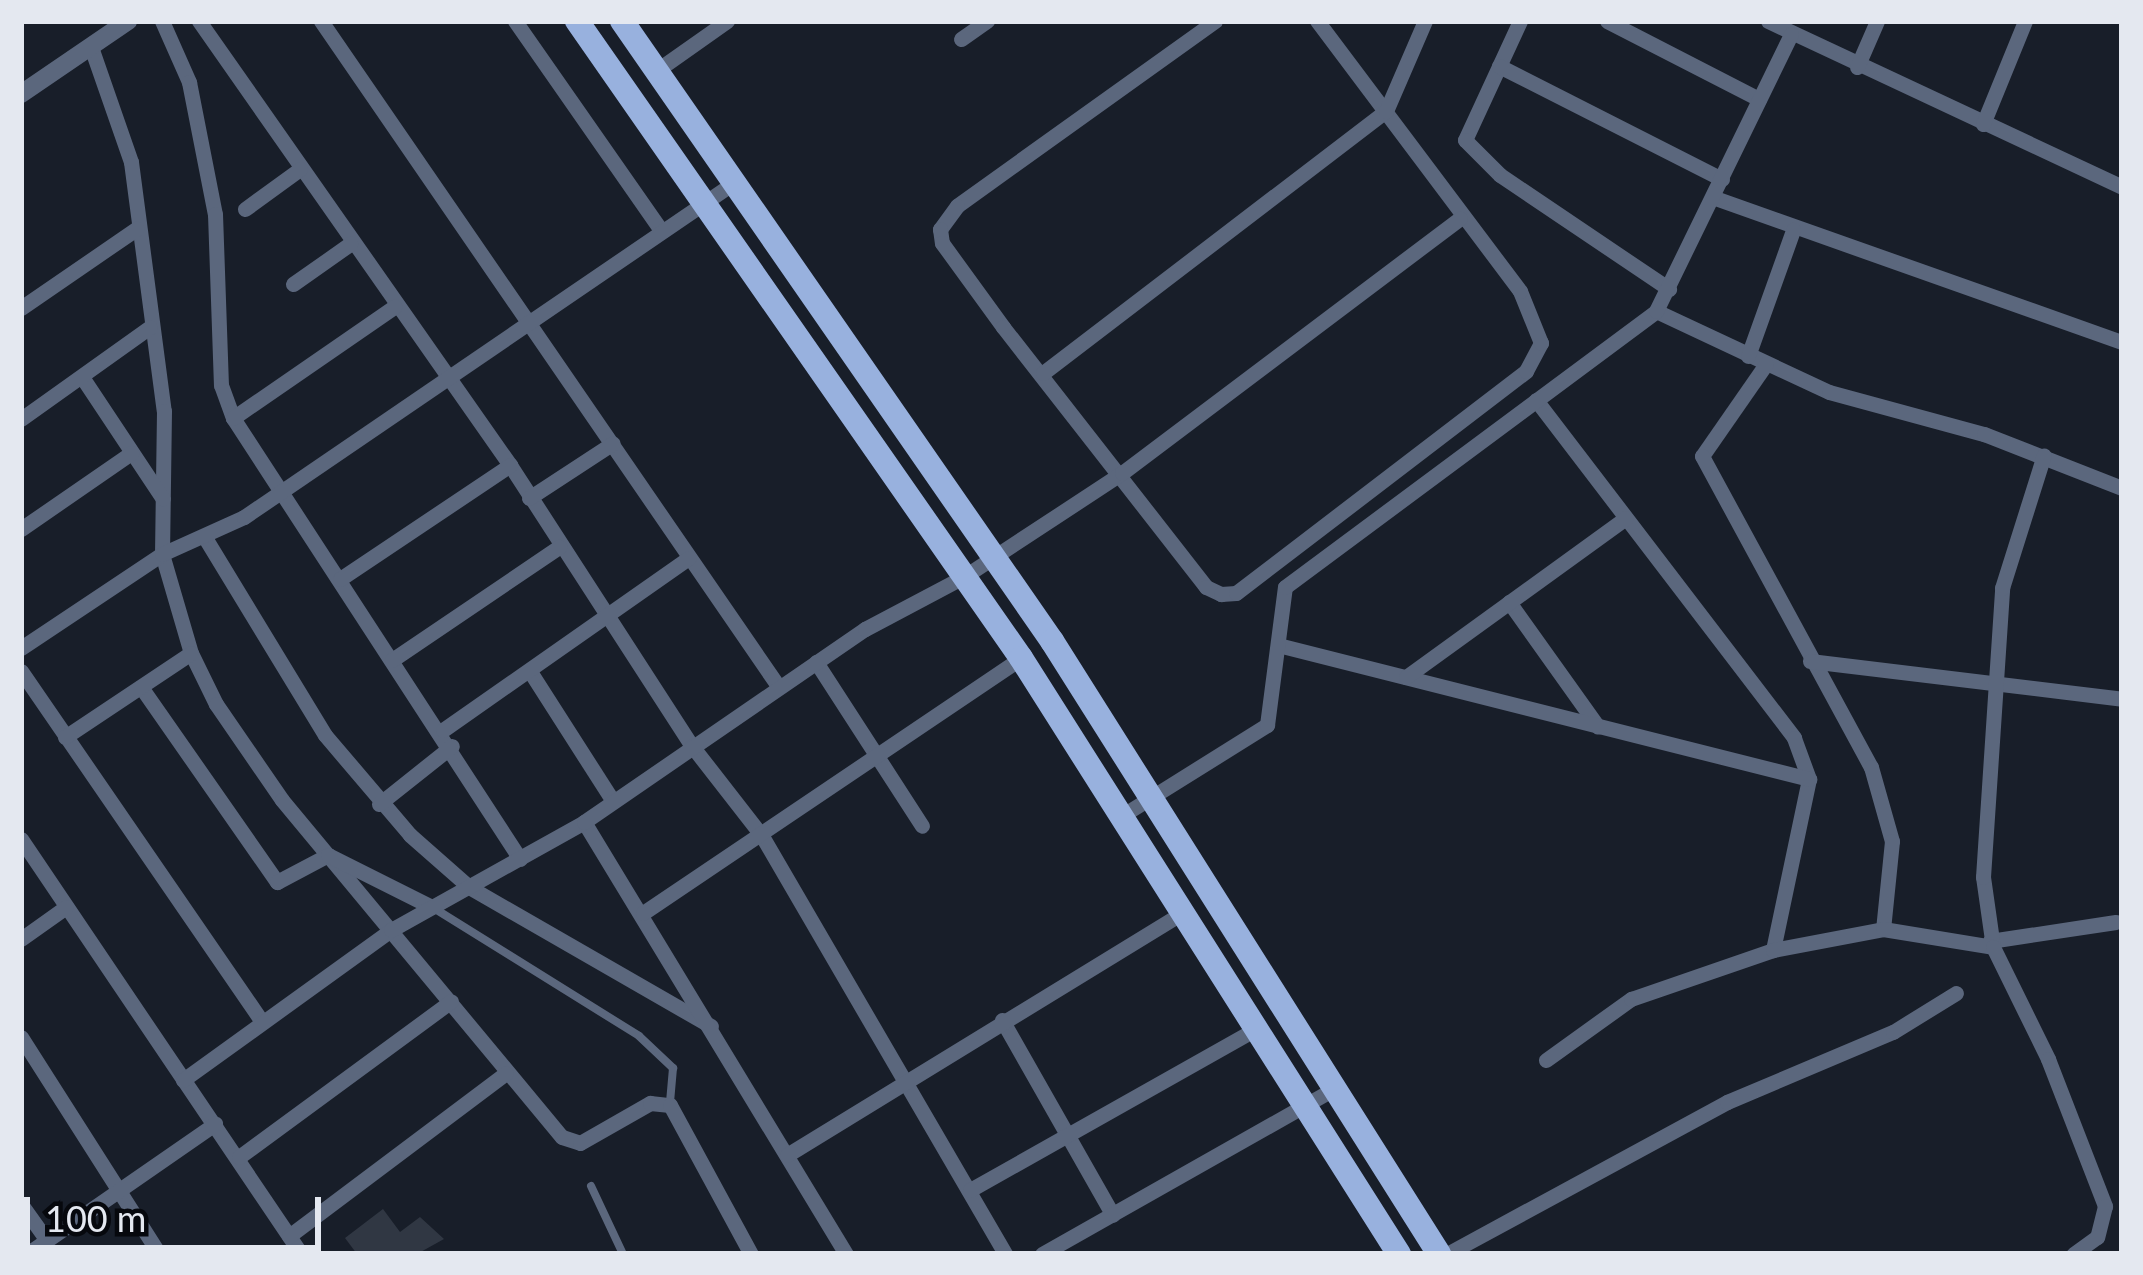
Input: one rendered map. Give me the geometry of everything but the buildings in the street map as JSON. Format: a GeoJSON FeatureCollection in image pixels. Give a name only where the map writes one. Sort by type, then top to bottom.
{"type":"FeatureCollection","features":[{"type":"Feature","properties":{"kind":"main road"},"geometry":{"type":"LineString","coordinates":[[577,21],[1021,658],[1399,1254]]}},
{"type":"Feature","properties":{"kind":"main road"},"geometry":{"type":"LineString","coordinates":[[622,21],[994,557],[1153,796],[1443,1254]]}},
{"type":"Feature","properties":{"kind":"street"},"geometry":{"type":"LineString","coordinates":[[21,94],[91,47],[106,27],[128,21]]}},
{"type":"Feature","properties":{"kind":"street"},"geometry":{"type":"LineString","coordinates":[[162,21],[189,82],[215,214],[221,385],[233,418],[442,730],[520,859]]}},
{"type":"Feature","properties":{"kind":"street"},"geometry":{"type":"LineString","coordinates":[[199,21],[443,380],[510,465],[607,622],[692,746],[762,836],[1005,1254]]}},
{"type":"Feature","properties":{"kind":"street"},"geometry":{"type":"LineString","coordinates":[[321,21],[778,686]]}},
{"type":"Feature","properties":{"kind":"street"},"geometry":{"type":"LineString","coordinates":[[515,21],[661,230]]}},
{"type":"Feature","properties":{"kind":"street"},"geometry":{"type":"LineString","coordinates":[[656,71],[727,21]]}},
{"type":"Feature","properties":{"kind":"street"},"geometry":{"type":"LineString","coordinates":[[962,38],[987,21]]}},
{"type":"Feature","properties":{"kind":"street"},"geometry":{"type":"LineString","coordinates":[[1215,21],[946,216],[942,243],[1206,587],[1236,592],[1535,359],[1539,330],[1520,290],[1460,218],[1317,21]]}},
{"type":"Feature","properties":{"kind":"street"},"geometry":{"type":"LineString","coordinates":[[1043,373],[1386,111],[1425,21]]}},
{"type":"Feature","properties":{"kind":"street"},"geometry":{"type":"LineString","coordinates":[[1520,21],[1464,133],[1470,148],[1669,290]]}},
{"type":"Feature","properties":{"kind":"street"},"geometry":{"type":"LineString","coordinates":[[1606,21],[1759,99]]}},
{"type":"Feature","properties":{"kind":"street"},"geometry":{"type":"LineString","coordinates":[[1768,21],[1857,67],[2122,187]]}},
{"type":"Feature","properties":{"kind":"street"},"geometry":{"type":"LineString","coordinates":[[1857,67],[1877,21]]}},
{"type":"Feature","properties":{"kind":"street"},"geometry":{"type":"LineString","coordinates":[[1983,124],[2025,21]]}},
{"type":"Feature","properties":{"kind":"street"},"geometry":{"type":"LineString","coordinates":[[1123,815],[1267,725],[1278,645],[1276,610],[1294,578],[1536,400],[1624,343],[1656,311],[1792,34]]}},
{"type":"Feature","properties":{"kind":"street"},"geometry":{"type":"LineString","coordinates":[[91,47],[127,133],[136,229],[164,411],[168,553],[191,653],[243,746],[506,1073],[571,1142],[589,1140],[650,1103],[670,1105],[751,1254]]}},
{"type":"Feature","properties":{"kind":"street"},"geometry":{"type":"LineString","coordinates":[[1498,66],[1722,179]]}},
{"type":"Feature","properties":{"kind":"street"},"geometry":{"type":"LineString","coordinates":[[245,209],[299,170]]}},
{"type":"Feature","properties":{"kind":"street"},"geometry":{"type":"LineString","coordinates":[[21,648],[168,553],[202,543],[284,491],[732,184]]}},
{"type":"Feature","properties":{"kind":"street"},"geometry":{"type":"LineString","coordinates":[[1714,198],[1792,230],[2122,342]]}},
{"type":"Feature","properties":{"kind":"street"},"geometry":{"type":"LineString","coordinates":[[183,1080],[391,930],[584,822],[778,686],[965,576],[1122,472],[1460,218]]}},
{"type":"Feature","properties":{"kind":"street"},"geometry":{"type":"LineString","coordinates":[[21,308],[136,229]]}},
{"type":"Feature","properties":{"kind":"street"},"geometry":{"type":"LineString","coordinates":[[1748,356],[1792,230]]}},
{"type":"Feature","properties":{"kind":"street"},"geometry":{"type":"LineString","coordinates":[[293,284],[350,244]]}},
{"type":"Feature","properties":{"kind":"street"},"geometry":{"type":"LineString","coordinates":[[233,418],[394,307]]}},
{"type":"Feature","properties":{"kind":"street"},"geometry":{"type":"LineString","coordinates":[[1656,311],[1766,364],[1880,410],[2044,455],[2122,488]]}},
{"type":"Feature","properties":{"kind":"street"},"geometry":{"type":"LineString","coordinates":[[21,419],[150,327]]}},
{"type":"Feature","properties":{"kind":"street"},"geometry":{"type":"LineString","coordinates":[[1766,364],[1702,456],[1887,809],[1892,841],[1883,929]]}},
{"type":"Feature","properties":{"kind":"street"},"geometry":{"type":"LineString","coordinates":[[82,377],[163,499]]}},
{"type":"Feature","properties":{"kind":"street"},"geometry":{"type":"LineString","coordinates":[[1536,400],[1794,738],[1809,779],[1773,950]]}},
{"type":"Feature","properties":{"kind":"street"},"geometry":{"type":"LineString","coordinates":[[529,498],[613,443]]}},
{"type":"Feature","properties":{"kind":"street"},"geometry":{"type":"LineString","coordinates":[[21,529],[131,453]]}},
{"type":"Feature","properties":{"kind":"street"},"geometry":{"type":"LineString","coordinates":[[2044,455],[2002,588],[1983,878],[1992,944],[2048,1059],[2105,1207],[2097,1237],[2076,1254]]}},
{"type":"Feature","properties":{"kind":"street"},"geometry":{"type":"LineString","coordinates":[[340,579],[510,465]]}},
{"type":"Feature","properties":{"kind":"street"},"geometry":{"type":"LineString","coordinates":[[1406,677],[1626,518]]}},
{"type":"Feature","properties":{"kind":"street"},"geometry":{"type":"LineString","coordinates":[[202,543],[259,634],[379,804],[465,890],[711,1026]]}},
{"type":"Feature","properties":{"kind":"street"},"geometry":{"type":"LineString","coordinates":[[392,660],[559,547]]}},
{"type":"Feature","properties":{"kind":"street"},"geometry":{"type":"LineString","coordinates":[[442,730],[607,622],[689,558]]}},
{"type":"Feature","properties":{"kind":"street"},"geometry":{"type":"LineString","coordinates":[[1509,602],[1598,728]]}},
{"type":"Feature","properties":{"kind":"street"},"geometry":{"type":"LineString","coordinates":[[1278,645],[1809,779]]}},
{"type":"Feature","properties":{"kind":"street"},"geometry":{"type":"LineString","coordinates":[[65,737],[191,653]]}},
{"type":"Feature","properties":{"kind":"street"},"geometry":{"type":"LineString","coordinates":[[643,913],[1021,658]]}},
{"type":"Feature","properties":{"kind":"street"},"geometry":{"type":"LineString","coordinates":[[1810,661],[1999,680],[2122,699]]}},
{"type":"Feature","properties":{"kind":"street"},"geometry":{"type":"LineString","coordinates":[[816,662],[922,826]]}},
{"type":"Feature","properties":{"kind":"street"},"geometry":{"type":"LineString","coordinates":[[21,671],[261,1020]]}},
{"type":"Feature","properties":{"kind":"street"},"geometry":{"type":"LineString","coordinates":[[531,673],[613,801]]}},
{"type":"Feature","properties":{"kind":"street"},"geometry":{"type":"LineString","coordinates":[[141,687],[269,877],[286,883],[328,855]]}},
{"type":"Feature","properties":{"kind":"street"},"geometry":{"type":"LineString","coordinates":[[379,804],[452,746]]}},
{"type":"Feature","properties":{"kind":"street"},"geometry":{"type":"LineString","coordinates":[[584,822],[846,1254]]}},
{"type":"Feature","properties":{"kind":"street"},"geometry":{"type":"LineString","coordinates":[[21,839],[301,1254]]}},
{"type":"Feature","properties":{"kind":"street"},"geometry":{"type":"LineString","coordinates":[[328,855],[439,904]]}},
{"type":"Feature","properties":{"kind":"street"},"geometry":{"type":"LineString","coordinates":[[21,938],[66,907]]}},
{"type":"Feature","properties":{"kind":"street"},"geometry":{"type":"LineString","coordinates":[[787,1154],[1184,912]]}},
{"type":"Feature","properties":{"kind":"street"},"geometry":{"type":"LineString","coordinates":[[1546,1060],[1631,999],[1773,950],[1883,929],[1992,944],[2116,922]]}},
{"type":"Feature","properties":{"kind":"street"},"geometry":{"type":"LineString","coordinates":[[1443,1254],[1726,1102],[1893,1033],[1956,994]]}},
{"type":"Feature","properties":{"kind":"street"},"geometry":{"type":"LineString","coordinates":[[238,1156],[451,1001]]}},
{"type":"Feature","properties":{"kind":"street"},"geometry":{"type":"LineString","coordinates":[[1002,1020],[1113,1215]]}},
{"type":"Feature","properties":{"kind":"street"},"geometry":{"type":"LineString","coordinates":[[970,1190],[1258,1028]]}},
{"type":"Feature","properties":{"kind":"street"},"geometry":{"type":"LineString","coordinates":[[21,1036],[159,1254]]}},
{"type":"Feature","properties":{"kind":"street"},"geometry":{"type":"LineString","coordinates":[[289,1236],[506,1073]]}},
{"type":"Feature","properties":{"kind":"street"},"geometry":{"type":"LineString","coordinates":[[1042,1254],[1335,1088]]}},
{"type":"Feature","properties":{"kind":"street"},"geometry":{"type":"LineString","coordinates":[[27,1254],[215,1124]]}},
{"type":"Feature","properties":{"kind":"street"},"geometry":{"type":"LineString","coordinates":[[21,1204],[46,1239]]}},
{"type":"Feature","properties":{"kind":"lane"},"geometry":{"type":"LineString","coordinates":[[439,904],[639,1036],[673,1068],[670,1105]]}},
{"type":"Feature","properties":{"kind":"lane"},"geometry":{"type":"LineString","coordinates":[[591,1186],[623,1254]]}}]}
